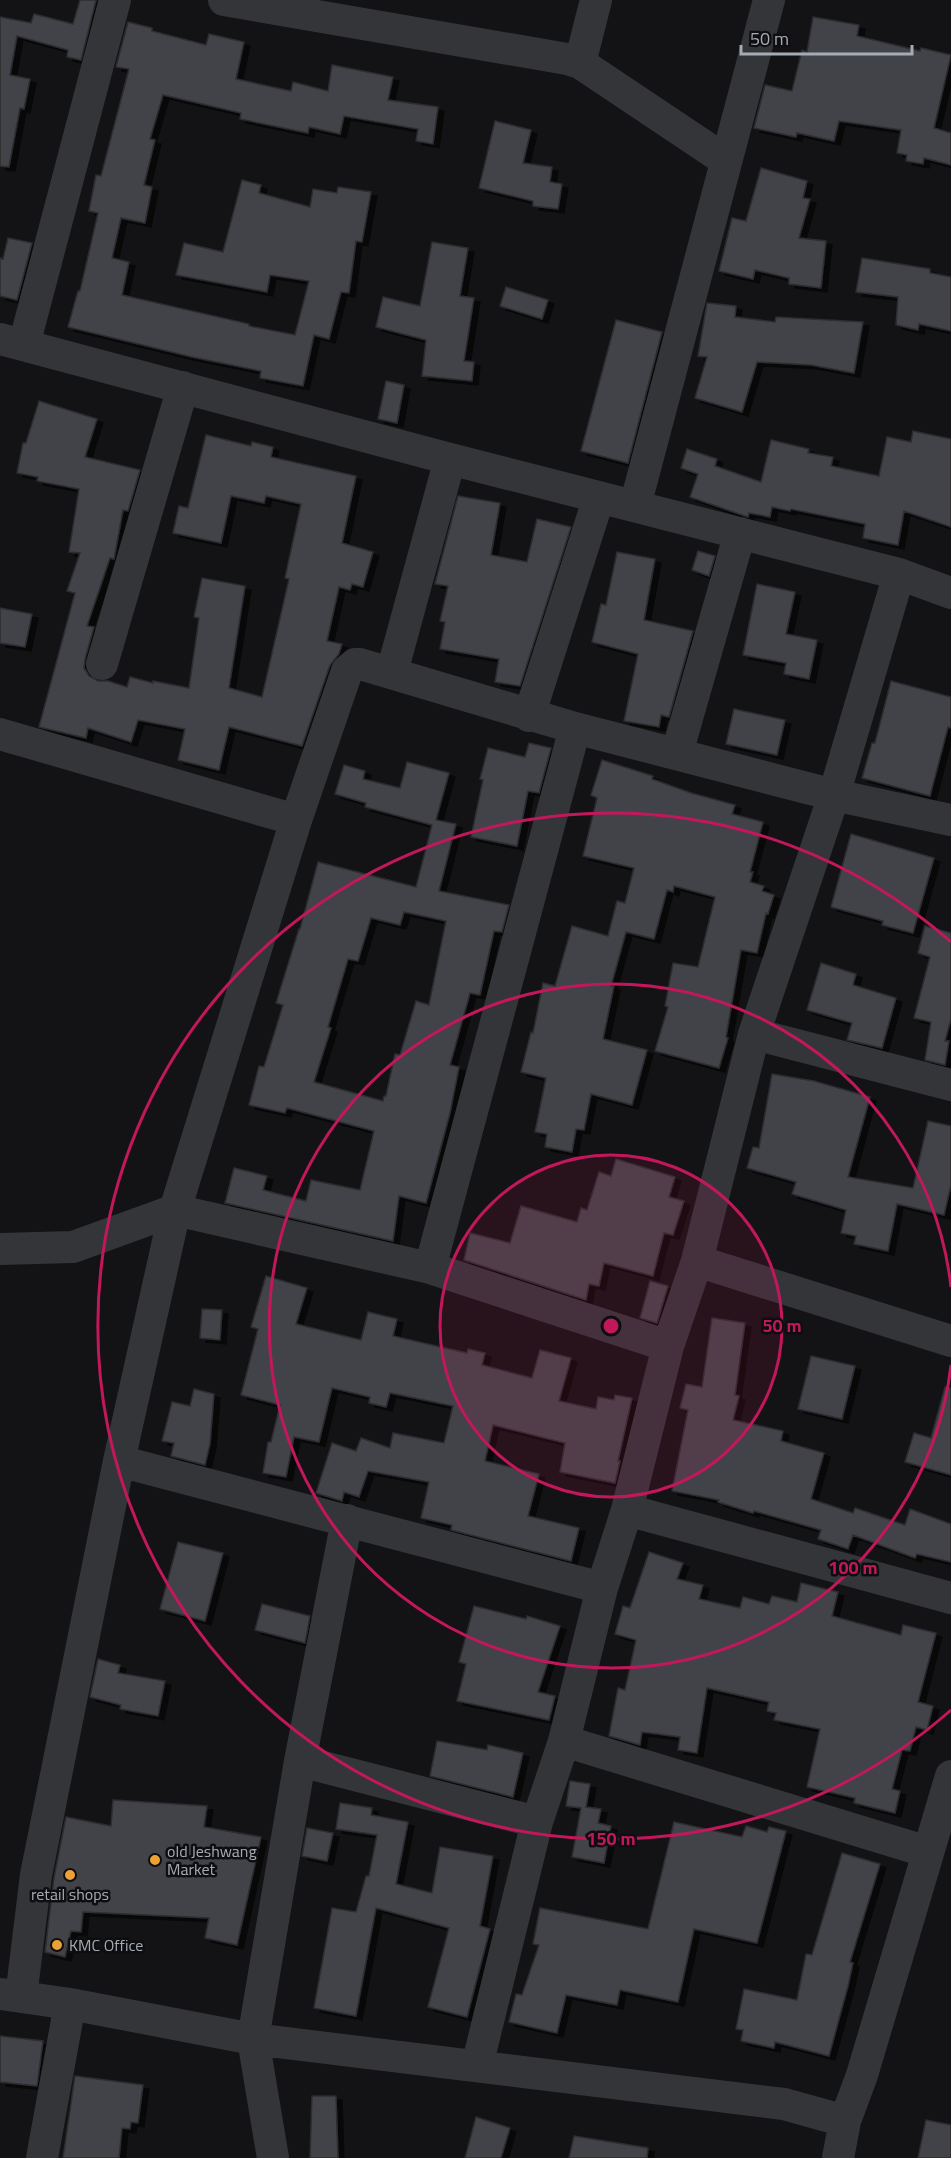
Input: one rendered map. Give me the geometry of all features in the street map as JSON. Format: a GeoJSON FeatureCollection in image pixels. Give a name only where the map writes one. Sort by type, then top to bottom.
{"type":"FeatureCollection","features":[{"type":"Feature","properties":{"kind":"street"},"geometry":{"type":"LineString","coordinates":[[116,0],[12,342],[450,459],[899,574],[951,593]]}},
{"type":"Feature","properties":{"kind":"street"},"geometry":{"type":"LineString","coordinates":[[224,0],[580,63],[725,160]]}},
{"type":"Feature","properties":{"kind":"street"},"geometry":{"type":"LineString","coordinates":[[580,63],[596,0]]}},
{"type":"Feature","properties":{"kind":"street"},"geometry":{"type":"LineString","coordinates":[[635,506],[769,0]]}},
{"type":"Feature","properties":{"kind":"street"},"geometry":{"type":"LineString","coordinates":[[102,664],[183,387]]}},
{"type":"Feature","properties":{"kind":"street"},"geometry":{"type":"LineString","coordinates":[[392,672],[450,459]]}},
{"type":"Feature","properties":{"kind":"street"},"geometry":{"type":"LineString","coordinates":[[530,716],[599,496]]}},
{"type":"Feature","properties":{"kind":"street"},"geometry":{"type":"LineString","coordinates":[[677,753],[740,533]]}},
{"type":"Feature","properties":{"kind":"street"},"geometry":{"type":"LineString","coordinates":[[477,2066],[537,1822],[564,1741],[602,1588],[627,1510],[668,1346],[697,1261],[754,1034],[834,795],[899,574]]}},
{"type":"Feature","properties":{"kind":"street"},"geometry":{"type":"LineString","coordinates":[[845,2121],[784,2104],[252,2038],[70,2004],[10,1996],[119,1461],[175,1210],[296,820],[347,671],[355,664],[360,664],[575,728],[834,795],[951,820]]}},
{"type":"Feature","properties":{"kind":"street"},"geometry":{"type":"LineString","coordinates":[[430,1268],[575,728]]}},
{"type":"Feature","properties":{"kind":"street"},"geometry":{"type":"LineString","coordinates":[[0,734],[296,820]]}},
{"type":"Feature","properties":{"kind":"street"},"geometry":{"type":"LineString","coordinates":[[754,1034],[951,1085]]}},
{"type":"Feature","properties":{"kind":"street"},"geometry":{"type":"LineString","coordinates":[[0,1249],[73,1247],[175,1210],[430,1268],[668,1346]]}},
{"type":"Feature","properties":{"kind":"street"},"geometry":{"type":"LineString","coordinates":[[697,1261],[951,1341]]}},
{"type":"Feature","properties":{"kind":"street"},"geometry":{"type":"LineString","coordinates":[[119,1461],[602,1588]]}},
{"type":"Feature","properties":{"kind":"street"},"geometry":{"type":"LineString","coordinates":[[627,1510],[951,1598]]}},
{"type":"Feature","properties":{"kind":"street"},"geometry":{"type":"LineString","coordinates":[[273,2158],[252,2038],[300,1761],[347,1520]]}},
{"type":"Feature","properties":{"kind":"street"},"geometry":{"type":"LineString","coordinates":[[564,1741],[928,1852]]}},
{"type":"Feature","properties":{"kind":"street"},"geometry":{"type":"LineString","coordinates":[[300,1761],[537,1822]]}},
{"type":"Feature","properties":{"kind":"street"},"geometry":{"type":"LineString","coordinates":[[838,2158],[845,2121],[862,2075],[951,1776]]}},
{"type":"Feature","properties":{"kind":"street"},"geometry":{"type":"LineString","coordinates":[[42,2158],[70,2004]]}},
{"type":"Feature","properties":{"kind":"building"},"geometry":{"type":"Polygon","coordinates":[[[80,0],[96,0],[81,60],[67,57],[68,50],[17,36],[10,75],[30,79],[24,109],[20,108],[9,167],[0,166],[0,17],[31,23],[34,14],[73,24],[80,0]]]}},
{"type":"Feature","properties":{"kind":"building"},"geometry":{"type":"Polygon","coordinates":[[[813,17],[859,25],[857,36],[920,51],[921,48],[951,55],[934,128],[951,133],[951,165],[924,158],[923,164],[906,161],[907,155],[897,153],[901,130],[839,121],[834,141],[797,133],[796,137],[754,128],[765,85],[792,91],[802,50],[807,52],[813,17]]]}},
{"type":"Feature","properties":{"kind":"building"},"geometry":{"type":"Polygon","coordinates":[[[128,22],[152,28],[152,31],[206,45],[209,34],[244,42],[236,79],[291,91],[293,82],[328,91],[332,65],[393,77],[388,100],[438,107],[433,144],[416,141],[418,129],[344,116],[340,134],[309,127],[308,133],[240,119],[241,113],[163,95],[150,139],[155,140],[144,185],[152,187],[145,223],[121,218],[112,258],[129,262],[122,295],[295,335],[309,281],[270,275],[267,292],[176,275],[184,243],[223,252],[242,180],[261,185],[259,193],[310,207],[313,189],[337,193],[338,187],[371,192],[362,242],[356,241],[349,293],[341,292],[329,339],[314,335],[303,386],[260,378],[261,371],[68,327],[78,291],[80,291],[98,213],[89,211],[96,175],[101,176],[129,69],[116,67],[128,22]]]}},
{"type":"Feature","properties":{"kind":"building"},"geometry":{"type":"Polygon","coordinates":[[[495,121],[531,130],[523,163],[552,167],[550,182],[562,184],[558,209],[533,206],[533,201],[479,188],[495,121]]]}},
{"type":"Feature","properties":{"kind":"building"},"geometry":{"type":"Polygon","coordinates":[[[761,168],[807,181],[803,198],[810,199],[799,238],[826,241],[821,288],[789,284],[789,278],[755,270],[753,279],[719,271],[732,218],[746,221],[761,168]]]}},
{"type":"Feature","properties":{"kind":"building"},"geometry":{"type":"Polygon","coordinates":[[[8,238],[32,243],[17,300],[0,296],[0,258],[3,259],[8,238]]]}},
{"type":"Feature","properties":{"kind":"building"},"geometry":{"type":"Polygon","coordinates":[[[432,242],[468,248],[460,296],[474,298],[464,361],[474,362],[472,381],[422,376],[426,340],[376,327],[383,297],[420,306],[432,242]]]}},
{"type":"Feature","properties":{"kind":"building"},"geometry":{"type":"Polygon","coordinates":[[[862,258],[930,269],[930,273],[951,277],[951,331],[919,324],[918,330],[896,325],[898,297],[856,292],[862,258]]]}},
{"type":"Feature","properties":{"kind":"building"},"geometry":{"type":"Polygon","coordinates":[[[506,287],[548,300],[542,319],[500,306],[506,287]]]}},
{"type":"Feature","properties":{"kind":"building"},"geometry":{"type":"Polygon","coordinates":[[[707,303],[736,306],[735,317],[775,322],[776,317],[863,322],[854,373],[811,365],[757,362],[742,412],[695,398],[707,357],[698,356],[707,303]]]}},
{"type":"Feature","properties":{"kind":"building"},"geometry":{"type":"Polygon","coordinates":[[[616,320],[662,332],[628,463],[581,451],[616,320]]]}},
{"type":"Feature","properties":{"kind":"building"},"geometry":{"type":"Polygon","coordinates":[[[386,381],[404,385],[397,423],[378,419],[386,381]]]}},
{"type":"Feature","properties":{"kind":"building"},"geometry":{"type":"Polygon","coordinates":[[[39,401],[97,419],[85,457],[140,470],[128,511],[123,510],[114,559],[110,558],[87,626],[94,627],[84,668],[89,676],[98,681],[108,681],[127,687],[130,677],[189,688],[199,618],[194,617],[202,578],[245,586],[229,688],[262,697],[289,579],[285,578],[301,504],[266,496],[264,503],[231,496],[221,543],[173,533],[179,506],[188,508],[206,435],[251,446],[252,442],[273,447],[271,457],[356,476],[342,543],[373,552],[363,587],[352,584],[350,590],[339,587],[327,641],[342,644],[339,654],[330,665],[302,746],[229,727],[219,770],[178,760],[185,729],[138,720],[131,742],[88,728],[86,738],[39,727],[75,593],[67,591],[80,553],[69,552],[79,489],[37,481],[38,477],[17,473],[23,443],[26,443],[39,401]]]}},
{"type":"Feature","properties":{"kind":"building"},"geometry":{"type":"Polygon","coordinates":[[[913,431],[951,439],[951,527],[904,511],[898,545],[863,538],[865,524],[772,507],[770,517],[749,513],[748,517],[690,497],[698,474],[681,468],[687,449],[717,459],[715,466],[761,482],[771,440],[809,449],[808,453],[833,457],[831,466],[879,476],[887,437],[911,442],[913,431]]]}},
{"type":"Feature","properties":{"kind":"building"},"geometry":{"type":"Polygon","coordinates":[[[458,496],[500,503],[491,555],[527,562],[537,519],[571,527],[520,686],[495,682],[499,659],[440,649],[445,622],[440,621],[448,586],[435,584],[458,496]]]}},
{"type":"Feature","properties":{"kind":"building"},"geometry":{"type":"Polygon","coordinates":[[[698,551],[715,556],[709,576],[692,570],[698,551]]]}},
{"type":"Feature","properties":{"kind":"building"},"geometry":{"type":"Polygon","coordinates":[[[617,552],[655,559],[644,620],[693,631],[669,717],[661,715],[659,727],[624,721],[638,654],[592,642],[601,604],[606,605],[617,552]]]}},
{"type":"Feature","properties":{"kind":"building"},"geometry":{"type":"Polygon","coordinates":[[[757,584],[795,592],[786,634],[817,640],[809,679],[784,674],[786,663],[743,655],[757,584]]]}},
{"type":"Feature","properties":{"kind":"building"},"geometry":{"type":"Polygon","coordinates":[[[0,608],[32,614],[25,647],[0,643],[0,608]]]}},
{"type":"Feature","properties":{"kind":"building"},"geometry":{"type":"Polygon","coordinates":[[[891,681],[951,697],[951,728],[948,727],[930,796],[862,778],[872,743],[875,743],[891,681]]]}},
{"type":"Feature","properties":{"kind":"building"},"geometry":{"type":"Polygon","coordinates":[[[734,709],[785,720],[777,755],[726,744],[734,709]]]}},
{"type":"Feature","properties":{"kind":"building"},"geometry":{"type":"Polygon","coordinates":[[[529,743],[551,748],[539,793],[528,791],[517,846],[471,837],[483,780],[480,779],[488,748],[525,757],[529,743]]]}},
{"type":"Feature","properties":{"kind":"building"},"geometry":{"type":"Polygon","coordinates":[[[602,760],[653,776],[652,779],[691,793],[735,805],[732,814],[763,822],[750,872],[753,872],[750,882],[764,886],[762,891],[774,895],[768,914],[766,913],[757,953],[741,950],[726,1037],[728,1038],[719,1068],[655,1051],[668,1007],[665,1006],[673,963],[698,967],[715,897],[674,886],[673,892],[667,890],[654,939],[626,932],[611,986],[614,986],[603,1039],[647,1050],[632,1105],[591,1094],[584,1130],[576,1129],[572,1152],[545,1147],[547,1134],[535,1132],[546,1078],[521,1072],[531,1032],[533,1033],[543,983],[555,986],[572,926],[608,936],[617,901],[625,903],[634,868],[583,856],[597,798],[591,795],[602,760]]]}},
{"type":"Feature","properties":{"kind":"building"},"geometry":{"type":"Polygon","coordinates":[[[407,762],[449,773],[436,820],[456,824],[439,891],[509,905],[502,932],[494,931],[480,995],[470,993],[450,1065],[459,1067],[450,1113],[426,1203],[399,1196],[393,1241],[225,1203],[234,1168],[267,1176],[263,1190],[306,1201],[311,1180],[360,1190],[374,1131],[287,1108],[285,1113],[249,1105],[259,1066],[264,1067],[283,1005],[276,1003],[300,929],[318,862],[416,887],[432,825],[365,807],[366,803],[335,794],[344,765],[365,771],[363,779],[400,788],[407,762]],[[404,912],[400,925],[371,918],[358,961],[348,959],[328,1027],[331,1028],[314,1082],[383,1101],[395,1054],[400,1055],[416,1001],[429,1005],[446,921],[404,912]]]}},
{"type":"Feature","properties":{"kind":"building"},"geometry":{"type":"Polygon","coordinates":[[[851,834],[934,858],[913,933],[882,925],[883,921],[831,907],[851,834]]]}},
{"type":"Feature","properties":{"kind":"building"},"geometry":{"type":"Polygon","coordinates":[[[925,926],[951,933],[951,1019],[945,1041],[949,1041],[945,1065],[925,1060],[931,1022],[914,1018],[930,957],[918,953],[925,926]]]}},
{"type":"Feature","properties":{"kind":"building"},"geometry":{"type":"Polygon","coordinates":[[[821,963],[856,974],[853,985],[896,998],[882,1048],[847,1040],[852,1023],[807,1010],[821,963]]]}},
{"type":"Feature","properties":{"kind":"building"},"geometry":{"type":"Polygon","coordinates":[[[772,1074],[814,1081],[870,1097],[848,1177],[913,1188],[928,1121],[951,1126],[951,1185],[944,1215],[897,1204],[888,1251],[854,1244],[856,1236],[841,1233],[846,1210],[792,1194],[796,1182],[747,1168],[753,1147],[759,1148],[772,1074]]]}},
{"type":"Feature","properties":{"kind":"building"},"geometry":{"type":"Polygon","coordinates":[[[616,1159],[675,1177],[669,1197],[684,1201],[673,1235],[664,1233],[653,1276],[604,1263],[599,1286],[589,1284],[586,1300],[464,1260],[470,1233],[510,1243],[521,1206],[577,1222],[581,1208],[587,1210],[599,1172],[611,1176],[616,1159]]]}},
{"type":"Feature","properties":{"kind":"building"},"geometry":{"type":"Polygon","coordinates":[[[266,1276],[307,1288],[296,1324],[361,1340],[368,1312],[397,1319],[393,1336],[467,1353],[468,1349],[485,1353],[482,1365],[532,1378],[540,1350],[571,1358],[559,1401],[596,1409],[598,1397],[614,1400],[615,1395],[632,1398],[615,1483],[560,1472],[565,1443],[493,1425],[485,1461],[539,1474],[528,1516],[579,1528],[571,1561],[451,1530],[452,1525],[421,1518],[429,1482],[368,1471],[359,1497],[344,1492],[342,1501],[316,1493],[332,1443],[356,1451],[361,1438],[390,1448],[393,1433],[444,1443],[453,1406],[390,1393],[386,1407],[369,1403],[370,1397],[332,1388],[319,1442],[294,1437],[286,1477],[263,1473],[268,1442],[271,1442],[280,1405],[241,1395],[258,1329],[251,1327],[266,1276]]]}},
{"type":"Feature","properties":{"kind":"building"},"geometry":{"type":"Polygon","coordinates":[[[650,1281],[668,1286],[657,1323],[640,1318],[650,1281]]]}},
{"type":"Feature","properties":{"kind":"building"},"geometry":{"type":"Polygon","coordinates":[[[202,1309],[222,1310],[220,1340],[200,1338],[202,1309]]]}},
{"type":"Feature","properties":{"kind":"building"},"geometry":{"type":"Polygon","coordinates":[[[712,1318],[745,1323],[735,1395],[739,1396],[733,1420],[783,1431],[781,1441],[824,1453],[811,1499],[853,1513],[855,1508],[905,1525],[910,1509],[951,1524],[951,1562],[917,1554],[915,1558],[853,1535],[848,1549],[818,1539],[821,1530],[754,1511],[753,1513],[718,1502],[719,1500],[672,1491],[688,1410],[680,1408],[686,1384],[702,1387],[712,1318]]]}},
{"type":"Feature","properties":{"kind":"building"},"geometry":{"type":"Polygon","coordinates":[[[811,1356],[855,1366],[842,1419],[798,1409],[811,1356]]]}},
{"type":"Feature","properties":{"kind":"building"},"geometry":{"type":"Polygon","coordinates":[[[945,1387],[951,1388],[951,1475],[905,1462],[914,1433],[931,1438],[945,1387]]]}},
{"type":"Feature","properties":{"kind":"building"},"geometry":{"type":"Polygon","coordinates":[[[194,1389],[214,1394],[210,1444],[205,1465],[171,1456],[174,1443],[162,1441],[172,1402],[190,1406],[194,1389]]]}},
{"type":"Feature","properties":{"kind":"building"},"geometry":{"type":"Polygon","coordinates":[[[178,1542],[223,1553],[205,1621],[160,1609],[178,1542]]]}},
{"type":"Feature","properties":{"kind":"building"},"geometry":{"type":"Polygon","coordinates":[[[649,1552],[683,1563],[677,1579],[703,1585],[699,1599],[740,1608],[743,1597],[769,1604],[772,1596],[797,1602],[801,1583],[838,1592],[832,1616],[901,1635],[903,1625],[936,1633],[918,1702],[933,1706],[927,1730],[916,1727],[910,1751],[902,1750],[892,1789],[900,1791],[895,1813],[854,1803],[855,1798],[807,1787],[820,1729],[774,1720],[776,1713],[767,1711],[769,1702],[707,1688],[697,1753],[678,1750],[680,1737],[642,1732],[640,1745],[609,1736],[618,1688],[625,1690],[636,1640],[615,1634],[623,1606],[630,1608],[649,1552]]]}},
{"type":"Feature","properties":{"kind":"building"},"geometry":{"type":"Polygon","coordinates":[[[262,1604],[310,1616],[305,1643],[255,1630],[262,1604]]]}},
{"type":"Feature","properties":{"kind":"building"},"geometry":{"type":"Polygon","coordinates":[[[474,1606],[526,1619],[527,1616],[560,1626],[538,1692],[555,1696],[549,1720],[457,1701],[466,1664],[459,1662],[474,1606]]]}},
{"type":"Feature","properties":{"kind":"building"},"geometry":{"type":"Polygon","coordinates":[[[98,1659],[120,1665],[118,1673],[165,1681],[158,1716],[120,1709],[121,1705],[90,1697],[98,1659]]]}},
{"type":"Feature","properties":{"kind":"building"},"geometry":{"type":"Polygon","coordinates":[[[437,1741],[487,1750],[488,1745],[523,1753],[513,1797],[430,1776],[437,1741]]]}},
{"type":"Feature","properties":{"kind":"building"},"geometry":{"type":"Polygon","coordinates":[[[570,1781],[590,1784],[586,1807],[601,1809],[598,1823],[611,1826],[604,1863],[572,1857],[581,1808],[566,1806],[570,1781]]]}},
{"type":"Feature","properties":{"kind":"building"},"geometry":{"type":"Polygon","coordinates":[[[113,1800],[207,1806],[204,1827],[261,1837],[237,1945],[205,1938],[209,1918],[83,1912],[81,1932],[71,1931],[65,1957],[45,1952],[54,1878],[66,1817],[111,1826],[113,1800]]]}},
{"type":"Feature","properties":{"kind":"building"},"geometry":{"type":"Polygon","coordinates":[[[340,1803],[372,1808],[371,1815],[408,1822],[396,1884],[432,1893],[440,1847],[493,1856],[480,1926],[490,1929],[467,2017],[428,2007],[449,1928],[376,1908],[356,2016],[314,2008],[332,1908],[356,1912],[366,1876],[369,1876],[377,1835],[336,1829],[340,1803]]]}},
{"type":"Feature","properties":{"kind":"building"},"geometry":{"type":"Polygon","coordinates":[[[674,1822],[742,1837],[746,1826],[767,1832],[769,1827],[786,1831],[757,1943],[694,1929],[678,2002],[620,1990],[617,2005],[566,1995],[557,2033],[509,2022],[516,1994],[522,1995],[539,1945],[533,1944],[540,1908],[648,1929],[674,1822]]]}},
{"type":"Feature","properties":{"kind":"building"},"geometry":{"type":"Polygon","coordinates":[[[307,1828],[333,1833],[327,1861],[302,1856],[307,1828]]]}},
{"type":"Feature","properties":{"kind":"building"},"geometry":{"type":"Polygon","coordinates":[[[842,1853],[880,1864],[850,1962],[853,1963],[848,1986],[829,2056],[775,2042],[774,2048],[741,2041],[743,2030],[736,2029],[744,1989],[797,2000],[806,1954],[812,1955],[842,1853]]]}},
{"type":"Feature","properties":{"kind":"building"},"geometry":{"type":"Polygon","coordinates":[[[0,2036],[43,2041],[37,2086],[0,2082],[0,2036]]]}},
{"type":"Feature","properties":{"kind":"building"},"geometry":{"type":"Polygon","coordinates":[[[75,2076],[143,2085],[138,2123],[131,2122],[130,2129],[122,2128],[119,2158],[63,2158],[75,2076]]]}},
{"type":"Feature","properties":{"kind":"building"},"geometry":{"type":"Polygon","coordinates":[[[312,2096],[336,2096],[338,2158],[310,2158],[312,2096]]]}},
{"type":"Feature","properties":{"kind":"building"},"geometry":{"type":"Polygon","coordinates":[[[476,2117],[510,2128],[501,2158],[465,2158],[476,2117]]]}},
{"type":"Feature","properties":{"kind":"building"},"geometry":{"type":"Polygon","coordinates":[[[926,2120],[951,2125],[951,2158],[918,2158],[926,2120]]]}},
{"type":"Feature","properties":{"kind":"building"},"geometry":{"type":"Polygon","coordinates":[[[574,2136],[648,2148],[647,2158],[569,2158],[574,2136]]]}},
{"type":"Feature","properties":{"kind":"place","name":"old Jeshwang Market"},"geometry":{"type":"Point","coordinates":[155,1860]}},
{"type":"Feature","properties":{"kind":"place","name":"retail shops"},"geometry":{"type":"Point","coordinates":[70,1875]}},
{"type":"Feature","properties":{"kind":"place","name":"KMC Office"},"geometry":{"type":"Point","coordinates":[57,1945]}}]}
